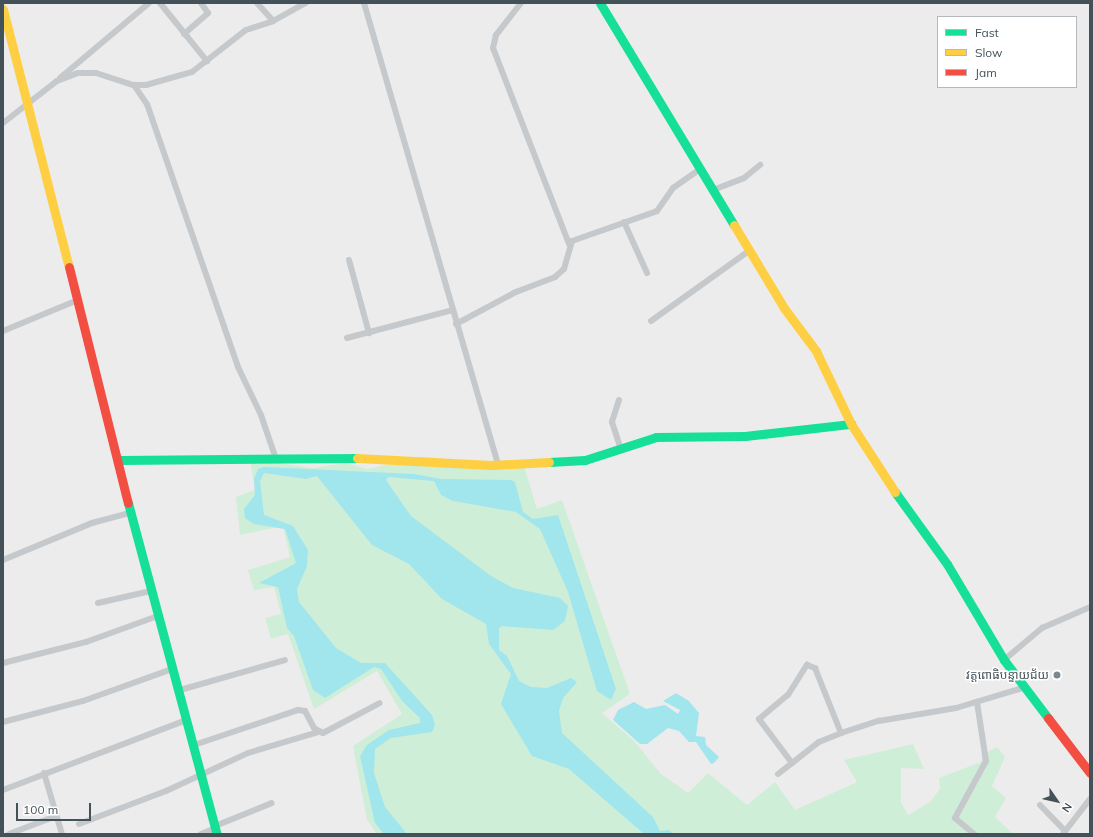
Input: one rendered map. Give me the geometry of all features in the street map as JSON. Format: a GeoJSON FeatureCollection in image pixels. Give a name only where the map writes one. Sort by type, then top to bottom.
{"type":"FeatureCollection","features":[{"type":"Feature","properties":{"kind":"street"},"geometry":{"type":"LineString","coordinates":[[3,123],[26,103],[57,81],[148,3]]}},
{"type":"Feature","properties":{"kind":"street"},"geometry":{"type":"LineString","coordinates":[[160,3],[207,61]]}},
{"type":"Feature","properties":{"kind":"street"},"geometry":{"type":"LineString","coordinates":[[184,34],[208,14],[201,3]]}},
{"type":"Feature","properties":{"kind":"street"},"geometry":{"type":"LineString","coordinates":[[257,3],[273,21]]}},
{"type":"Feature","properties":{"kind":"street"},"geometry":{"type":"LineString","coordinates":[[57,81],[78,73],[96,72],[134,85],[177,78],[207,61],[246,30],[273,21],[306,3]]}},
{"type":"Feature","properties":{"kind":"street"},"geometry":{"type":"LineString","coordinates":[[364,3],[456,324],[498,464]]}},
{"type":"Feature","properties":{"kind":"street"},"geometry":{"type":"LineString","coordinates":[[456,324],[562,273],[569,244],[493,48],[496,35],[521,3]]}},
{"type":"Feature","properties":{"kind":"street"},"geometry":{"type":"LineString","coordinates":[[600,3],[784,308],[816,351],[851,424],[947,564],[1004,660],[1090,773]]}},
{"type":"Feature","properties":{"kind":"street"},"geometry":{"type":"LineString","coordinates":[[3,9],[119,460],[130,514],[172,669],[180,690],[200,776],[216,829]]}},
{"type":"Feature","properties":{"kind":"street"},"geometry":{"type":"LineString","coordinates":[[134,85],[147,104],[238,367],[261,415],[275,456]]}},
{"type":"Feature","properties":{"kind":"street"},"geometry":{"type":"LineString","coordinates":[[713,190],[744,178],[760,165]]}},
{"type":"Feature","properties":{"kind":"street"},"geometry":{"type":"LineString","coordinates":[[569,244],[661,208],[673,188],[700,169]]}},
{"type":"Feature","properties":{"kind":"street"},"geometry":{"type":"LineString","coordinates":[[624,222],[647,273]]}},
{"type":"Feature","properties":{"kind":"street"},"geometry":{"type":"LineString","coordinates":[[651,321],[750,250]]}},
{"type":"Feature","properties":{"kind":"street"},"geometry":{"type":"LineString","coordinates":[[349,260],[369,333]]}},
{"type":"Feature","properties":{"kind":"street"},"geometry":{"type":"LineString","coordinates":[[3,331],[78,300]]}},
{"type":"Feature","properties":{"kind":"street"},"geometry":{"type":"LineString","coordinates":[[347,338],[453,310]]}},
{"type":"Feature","properties":{"kind":"street"},"geometry":{"type":"LineString","coordinates":[[619,400],[612,422],[621,449]]}},
{"type":"Feature","properties":{"kind":"street"},"geometry":{"type":"LineString","coordinates":[[119,460],[275,456],[498,464],[585,460],[656,438],[745,436],[851,424]]}},
{"type":"Feature","properties":{"kind":"street"},"geometry":{"type":"LineString","coordinates":[[3,560],[85,525],[130,514]]}},
{"type":"Feature","properties":{"kind":"street"},"geometry":{"type":"LineString","coordinates":[[98,603],[151,591]]}},
{"type":"Feature","properties":{"kind":"street"},"geometry":{"type":"LineString","coordinates":[[1004,660],[1042,628],[1090,607]]}},
{"type":"Feature","properties":{"kind":"street"},"geometry":{"type":"LineString","coordinates":[[3,663],[86,642],[158,616]]}},
{"type":"Feature","properties":{"kind":"street"},"geometry":{"type":"LineString","coordinates":[[180,690],[285,660]]}},
{"type":"Feature","properties":{"kind":"street"},"geometry":{"type":"LineString","coordinates":[[792,763],[759,719],[788,695],[807,665],[815,668],[841,733]]}},
{"type":"Feature","properties":{"kind":"street"},"geometry":{"type":"LineString","coordinates":[[3,722],[83,702],[172,669]]}},
{"type":"Feature","properties":{"kind":"street"},"geometry":{"type":"LineString","coordinates":[[778,774],[819,742],[841,733],[977,702],[1026,687]]}},
{"type":"Feature","properties":{"kind":"street"},"geometry":{"type":"LineString","coordinates":[[974,834],[955,818],[986,761],[977,702]]}},
{"type":"Feature","properties":{"kind":"street"},"geometry":{"type":"LineString","coordinates":[[79,824],[200,776],[248,754],[318,732],[323,733],[380,703]]}},
{"type":"Feature","properties":{"kind":"street"},"geometry":{"type":"LineString","coordinates":[[194,745],[298,710],[305,711],[318,732]]}},
{"type":"Feature","properties":{"kind":"street"},"geometry":{"type":"LineString","coordinates":[[3,790],[44,773],[186,720]]}},
{"type":"Feature","properties":{"kind":"street"},"geometry":{"type":"LineString","coordinates":[[44,773],[62,834]]}},
{"type":"Feature","properties":{"kind":"street"},"geometry":{"type":"LineString","coordinates":[[1040,805],[1064,833],[1090,799]]}},
{"type":"Feature","properties":{"kind":"street"},"geometry":{"type":"LineString","coordinates":[[202,834],[272,803]]}},
{"type":"Feature","properties":{"kind":"street"},"geometry":{"type":"LineString","coordinates":[[9,834],[56,816]]}},
{"type":"Feature","properties":{"kind":"green space"},"geometry":{"type":"Polygon","coordinates":[[[424,457],[524,466],[537,509],[562,500],[630,694],[602,713],[634,741],[661,774],[688,793],[708,773],[747,805],[775,782],[795,810],[857,782],[844,760],[913,744],[924,769],[901,768],[901,802],[908,815],[930,802],[940,789],[939,778],[981,762],[982,755],[997,747],[1005,757],[992,786],[1006,798],[995,817],[1013,834],[377,834],[367,820],[353,746],[402,714],[377,671],[314,709],[288,634],[271,639],[265,618],[281,614],[274,587],[254,590],[248,570],[290,557],[283,526],[240,535],[236,497],[255,490],[250,459],[313,468],[346,463],[367,469],[424,457]]]}},
{"type":"Feature","properties":{"kind":"water"},"geometry":{"type":"Polygon","coordinates":[[[264,467],[414,474],[441,479],[511,480],[515,482],[523,512],[533,519],[558,515],[616,689],[611,700],[597,691],[568,592],[540,529],[516,512],[453,501],[441,495],[434,481],[388,477],[386,480],[411,516],[491,576],[513,588],[560,598],[568,606],[565,621],[553,630],[502,626],[499,628],[499,650],[507,656],[519,681],[531,687],[547,688],[571,678],[577,682],[563,698],[559,711],[562,733],[653,817],[660,831],[669,830],[673,834],[644,834],[569,769],[532,756],[501,704],[511,674],[489,644],[486,624],[442,599],[409,564],[372,545],[317,476],[306,479],[264,473],[260,481],[264,515],[293,526],[308,550],[307,566],[297,589],[299,602],[336,648],[361,663],[385,663],[432,715],[435,725],[432,732],[391,738],[375,749],[374,773],[385,807],[407,834],[384,834],[375,823],[360,756],[367,745],[389,730],[420,723],[420,718],[402,701],[381,669],[374,667],[325,698],[313,690],[294,636],[287,628],[278,587],[259,583],[296,563],[285,529],[254,524],[245,518],[244,509],[255,495],[254,479],[258,469],[264,467]]]}},
{"type":"Feature","properties":{"kind":"water"},"geometry":{"type":"Polygon","coordinates":[[[676,693],[689,701],[699,713],[696,736],[705,737],[706,745],[719,757],[714,763],[711,764],[696,742],[689,742],[679,731],[668,728],[647,744],[640,744],[613,720],[618,710],[634,702],[646,709],[665,705],[678,714],[680,710],[663,701],[676,693]]]}},
{"type":"Feature","properties":{"kind":"traffic: fast"},"geometry":{"type":"LineString","coordinates":[[600,3],[734,225]]}},
{"type":"Feature","properties":{"kind":"traffic: fast"},"geometry":{"type":"LineString","coordinates":[[549,462],[585,460],[656,437],[745,436],[851,424]]}},
{"type":"Feature","properties":{"kind":"traffic: fast"},"geometry":{"type":"LineString","coordinates":[[119,460],[357,458]]}},
{"type":"Feature","properties":{"kind":"traffic: fast"},"geometry":{"type":"LineString","coordinates":[[895,492],[947,564],[1004,660],[1048,718]]}},
{"type":"Feature","properties":{"kind":"traffic: fast"},"geometry":{"type":"LineString","coordinates":[[128,503],[217,834]]}},
{"type":"Feature","properties":{"kind":"traffic: slow"},"geometry":{"type":"LineString","coordinates":[[3,9],[69,267]]}},
{"type":"Feature","properties":{"kind":"traffic: slow"},"geometry":{"type":"LineString","coordinates":[[734,225],[784,308],[816,351],[851,424],[895,492]]}},
{"type":"Feature","properties":{"kind":"traffic: slow"},"geometry":{"type":"LineString","coordinates":[[357,458],[491,465],[549,462]]}},
{"type":"Feature","properties":{"kind":"traffic: jam"},"geometry":{"type":"LineString","coordinates":[[69,267],[128,503]]}},
{"type":"Feature","properties":{"kind":"traffic: jam"},"geometry":{"type":"LineString","coordinates":[[1048,718],[1090,773]]}},
{"type":"Feature","properties":{"kind":"place","name":"វត្តពោធិបន្ទាយជ័យ"},"geometry":{"type":"Point","coordinates":[1057,675]}}]}
